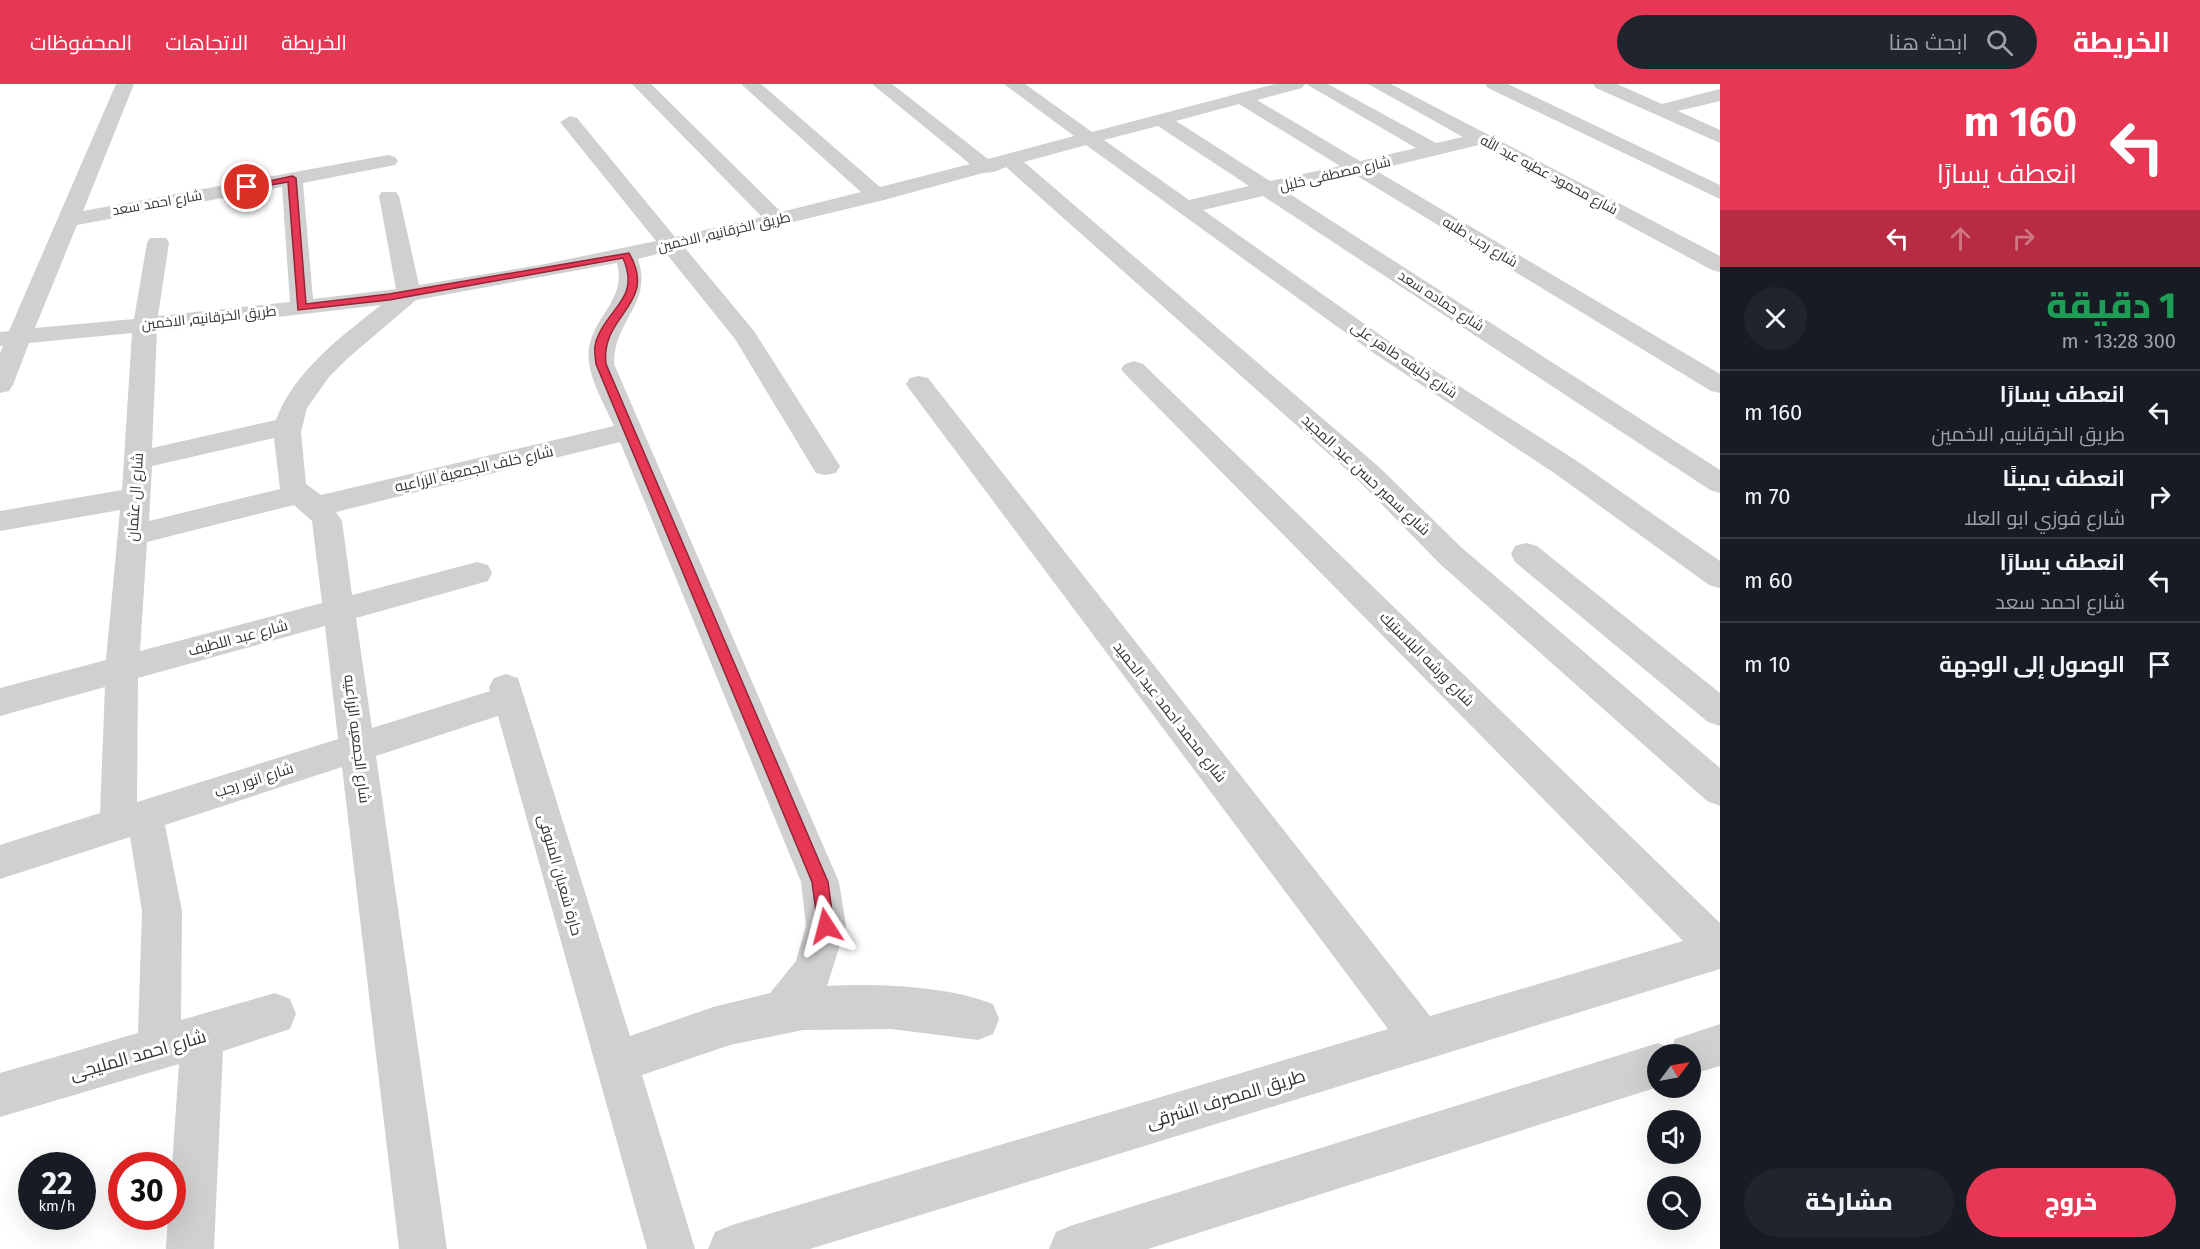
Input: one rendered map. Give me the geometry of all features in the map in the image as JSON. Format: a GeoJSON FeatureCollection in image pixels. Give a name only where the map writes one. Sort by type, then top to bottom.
{"type":"FeatureCollection","features":[{"type":"Feature","properties":{"kind":"street"},"geometry":{"type":"LineString","coordinates":[[0,385],[10,338],[68,220],[125,84],[130,84]]}},
{"type":"Feature","properties":{"kind":"street"},"geometry":{"type":"LineString","coordinates":[[641,84],[777,220]]}},
{"type":"Feature","properties":{"kind":"street"},"geometry":{"type":"LineString","coordinates":[[750,84],[877,196]]}},
{"type":"Feature","properties":{"kind":"street","name":"شارع سمير حسن عبد المجيد"},"geometry":{"type":"LineString","coordinates":[[881,84],[999,164],[1368,473],[1451,556],[1720,790]]}},
{"type":"Feature","properties":{"kind":"street","name":"شارع خليفه طاهر على"},"geometry":{"type":"LineString","coordinates":[[1013,84],[1384,349],[1567,468],[1720,577]]}},
{"type":"Feature","properties":{"kind":"street","name":"طريق الخرقانيه, الاخمين"},"geometry":{"type":"LineString","coordinates":[[10,338],[302,308],[409,294],[626,255],[877,196],[1241,98],[1269,87],[1296,84]]}},
{"type":"Feature","properties":{"kind":"street"},"geometry":{"type":"LineString","coordinates":[[1315,84],[1435,152]]}},
{"type":"Feature","properties":{"kind":"street","name":"شارع محمود عطيه عبد الله"},"geometry":{"type":"LineString","coordinates":[[1377,84],[1720,265]]}},
{"type":"Feature","properties":{"kind":"street"},"geometry":{"type":"LineString","coordinates":[[1494,84],[1720,193]]}},
{"type":"Feature","properties":{"kind":"street"},"geometry":{"type":"LineString","coordinates":[[1602,84],[1720,137]]}},
{"type":"Feature","properties":{"kind":"street"},"geometry":{"type":"LineString","coordinates":[[1698,84],[1720,94]]}},
{"type":"Feature","properties":{"kind":"street"},"geometry":{"type":"LineString","coordinates":[[1659,89],[1720,116]]}},
{"type":"Feature","properties":{"kind":"street"},"geometry":{"type":"LineString","coordinates":[[1661,110],[1720,94]]}},
{"type":"Feature","properties":{"kind":"street","name":"شارع رجب طلبه"},"geometry":{"type":"LineString","coordinates":[[1241,98],[1720,385]]}},
{"type":"Feature","properties":{"kind":"street","name":"شارع حماده سعد"},"geometry":{"type":"LineString","coordinates":[[1160,119],[1720,483]]}},
{"type":"Feature","properties":{"kind":"street"},"geometry":{"type":"LineString","coordinates":[[570,122],[745,336],[826,466]]}},
{"type":"Feature","properties":{"kind":"street","name":"شارع مصطفى خليل"},"geometry":{"type":"LineString","coordinates":[[1187,207],[1435,152],[1481,139]]}},
{"type":"Feature","properties":{"kind":"street","name":"شارع احمد سعد"},"geometry":{"type":"LineString","coordinates":[[68,220],[388,161]]}},
{"type":"Feature","properties":{"kind":"street"},"geometry":{"type":"LineString","coordinates":[[292,178],[302,308]]}},
{"type":"Feature","properties":{"kind":"street"},"geometry":{"type":"LineString","coordinates":[[1545,193],[1679,267]]}},
{"type":"Feature","properties":{"kind":"street"},"geometry":{"type":"LineString","coordinates":[[389,196],[409,294]]}},
{"type":"Feature","properties":{"kind":"street","name":"شارع ال عثمان"},"geometry":{"type":"LineString","coordinates":[[158,243],[145,325],[136,498],[122,669],[132,819],[163,934],[159,1049]]}},
{"type":"Feature","properties":{"kind":"street"},"geometry":{"type":"LineString","coordinates":[[626,255],[633,270],[633,287],[626,304],[603,335],[599,350],[601,364],[820,882],[826,926],[813,972],[781,1012]]}},
{"type":"Feature","properties":{"kind":"street","name":"شارع الجمعيه الزراعيه"},"geometry":{"type":"LineString","coordinates":[[409,294],[310,382],[296,404],[288,426],[292,486],[327,521],[341,610],[423,1249]]}},
{"type":"Feature","properties":{"kind":"street","name":"شارع ورشه البلاستيك"},"geometry":{"type":"LineString","coordinates":[[1134,369],[1720,949]]}},
{"type":"Feature","properties":{"kind":"street","name":"شارع محمد احمد عبد الحميد"},"geometry":{"type":"LineString","coordinates":[[919,384],[1422,1040]]}},
{"type":"Feature","properties":{"kind":"street"},"geometry":{"type":"LineString","coordinates":[[138,460],[288,426]]}},
{"type":"Feature","properties":{"kind":"street","name":"شارع خلف الجمعية الزراعيه"},"geometry":{"type":"LineString","coordinates":[[133,535],[630,431]]}},
{"type":"Feature","properties":{"kind":"street"},"geometry":{"type":"LineString","coordinates":[[0,521],[136,498]]}},
{"type":"Feature","properties":{"kind":"street"},"geometry":{"type":"LineString","coordinates":[[1526,554],[1720,712]]}},
{"type":"Feature","properties":{"kind":"street","name":"شارع عبد اللطيف"},"geometry":{"type":"LineString","coordinates":[[0,702],[477,573]]}},
{"type":"Feature","properties":{"kind":"street","name":"شارع انور رجب"},"geometry":{"type":"LineString","coordinates":[[0,862],[358,746],[508,693]]}},
{"type":"Feature","properties":{"kind":"street","name":"حارة شعبان المنوفى"},"geometry":{"type":"LineString","coordinates":[[508,693],[671,1249]]}},
{"type":"Feature","properties":{"kind":"street","name":"طريق المصرف الشرقى"},"geometry":{"type":"LineString","coordinates":[[732,1249],[1720,949]]}},
{"type":"Feature","properties":{"kind":"street"},"geometry":{"type":"LineString","coordinates":[[615,1063],[745,1019],[781,1012],[846,1006],[912,1008],[978,1019]]}},
{"type":"Feature","properties":{"kind":"street","name":"شارع احمد المليجى"},"geometry":{"type":"LineString","coordinates":[[0,1095],[275,1014]]}},
{"type":"Feature","properties":{"kind":"street"},"geometry":{"type":"LineString","coordinates":[[190,1249],[202,1036]]}},
{"type":"Feature","properties":{"kind":"street"},"geometry":{"type":"LineString","coordinates":[[1701,1051],[1720,1045]]}},
{"type":"Feature","properties":{"kind":"street"},"geometry":{"type":"LineString","coordinates":[[1073,1249],[1647,1068]]}},
{"type":"Feature","properties":{"kind":"route"},"geometry":{"type":"LineString","coordinates":[[247,187],[292,178],[302,308],[389,297],[537,273],[626,255],[633,270],[633,287],[626,304],[603,335],[599,350],[601,364],[820,882],[826,926]]}}]}
